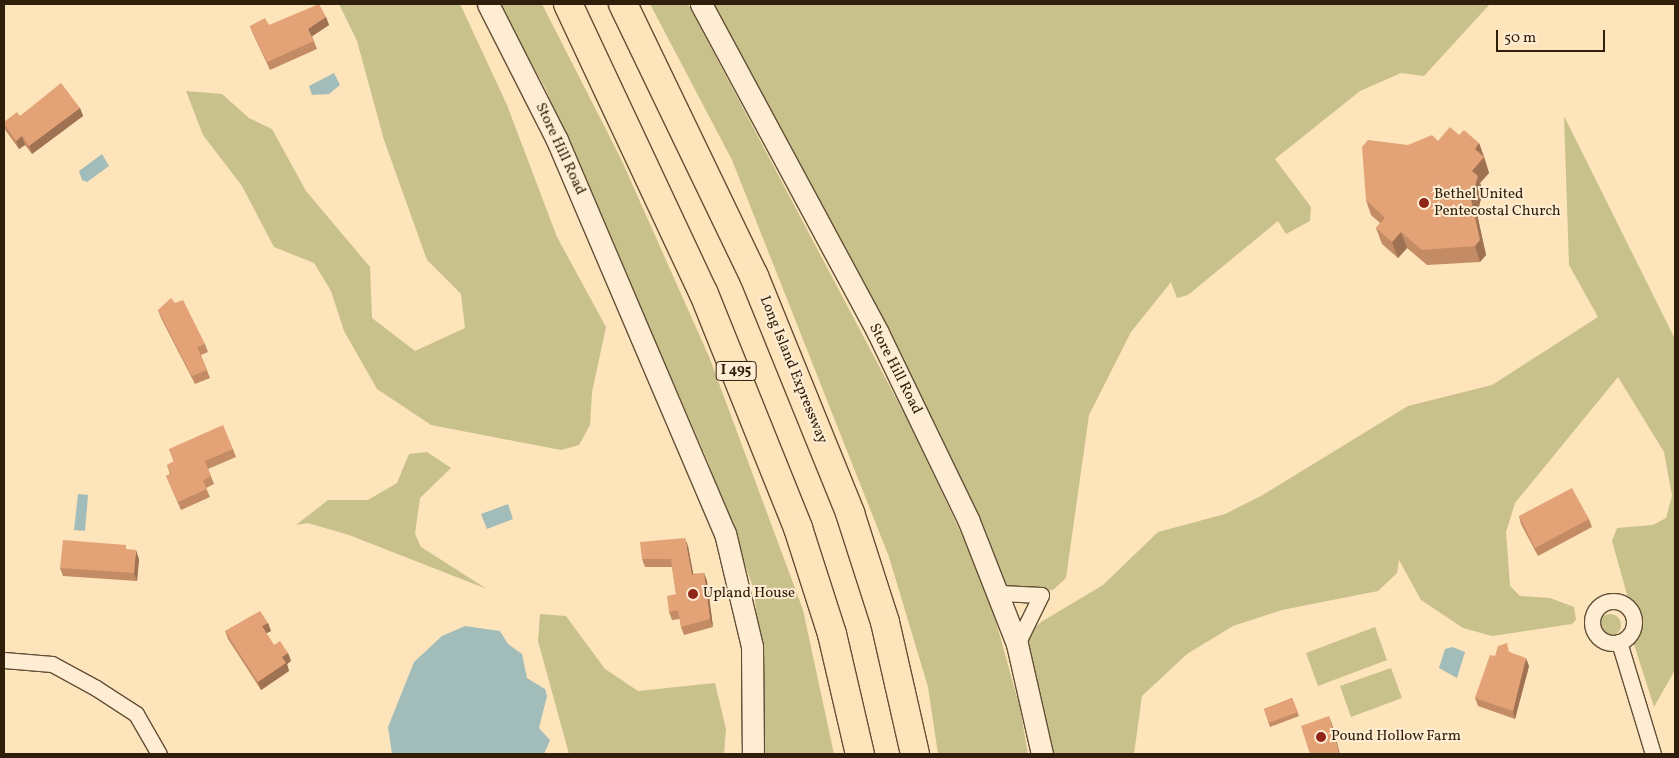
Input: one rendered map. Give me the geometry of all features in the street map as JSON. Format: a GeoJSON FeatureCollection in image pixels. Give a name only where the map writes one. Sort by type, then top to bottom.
{"type":"FeatureCollection","features":[{"type":"Feature","properties":{"kind":"highway","name":"I 495"},"geometry":{"type":"LineString","coordinates":[[568,4],[704,294],[788,501],[832,634],[860,754]]}},
{"type":"Feature","properties":{"kind":"highway","name":"Long Island Expressway"},"geometry":{"type":"LineString","coordinates":[[624,4],[697,152],[758,285],[850,513],[885,622],[915,754]]}},
{"type":"Feature","properties":{"kind":"highway"},"geometry":{"type":"LineString","coordinates":[[634,4],[697,152]]}},
{"type":"Feature","properties":{"kind":"main road","name":"Store Hill Road"},"geometry":{"type":"LineString","coordinates":[[488,4],[557,140],[724,533],[752,646],[753,754]]}},
{"type":"Feature","properties":{"kind":"main road","name":"Store Hill Road"},"geometry":{"type":"LineString","coordinates":[[701,4],[878,333],[1000,594],[1017,644],[1042,754]]}},
{"type":"Feature","properties":{"kind":"street"},"geometry":{"type":"LineString","coordinates":[[1000,594],[1041,595],[1017,644]]}},
{"type":"Feature","properties":{"kind":"street"},"geometry":{"type":"LineString","coordinates":[[1619,642],[1652,754]]}},
{"type":"Feature","properties":{"kind":"street"},"geometry":{"type":"LineString","coordinates":[[4,660],[52,664],[96,688],[136,714],[159,754]]}},
{"type":"Feature","properties":{"kind":"shaded area"},"geometry":{"type":"Polygon","coordinates":[[[339,4],[460,4],[507,105],[557,237],[606,327],[592,392],[590,425],[579,445],[561,450],[431,425],[377,389],[344,331],[331,291],[314,263],[274,247],[242,186],[203,135],[186,91],[222,94],[249,118],[272,129],[306,191],[370,267],[372,318],[415,351],[465,328],[461,294],[427,260],[384,140],[357,41],[339,4]]]}},
{"type":"Feature","properties":{"kind":"shaded area"},"geometry":{"type":"Polygon","coordinates":[[[499,4],[542,4],[621,159],[710,359],[803,610],[834,754],[760,754],[765,694],[754,590],[708,462],[545,88],[499,4]]]}},
{"type":"Feature","properties":{"kind":"shaded area"},"geometry":{"type":"Polygon","coordinates":[[[650,4],[688,4],[907,419],[986,586],[1020,708],[1028,754],[938,754],[928,687],[889,557],[732,160],[650,4]]]}},
{"type":"Feature","properties":{"kind":"shaded area"},"geometry":{"type":"Polygon","coordinates":[[[701,4],[1490,4],[1424,76],[1401,73],[1360,91],[1275,159],[1311,207],[1310,221],[1286,234],[1278,221],[1188,295],[1177,298],[1171,282],[1131,332],[1089,415],[1066,578],[1053,590],[1000,593],[701,4]]]}},
{"type":"Feature","properties":{"kind":"shaded area"},"geometry":{"type":"Polygon","coordinates":[[[1564,116],[1675,339],[1675,670],[1654,707],[1632,638],[1633,616],[1612,541],[1617,528],[1653,525],[1666,518],[1672,496],[1664,452],[1618,377],[1515,503],[1506,532],[1510,586],[1520,596],[1550,598],[1574,607],[1576,620],[1572,624],[1492,636],[1463,628],[1421,600],[1399,560],[1397,573],[1378,591],[1282,610],[1233,626],[1187,654],[1142,696],[1134,754],[1042,754],[1021,641],[1041,622],[1103,585],[1158,532],[1225,514],[1261,496],[1408,406],[1492,385],[1598,317],[1569,265],[1564,116]]]}},
{"type":"Feature","properties":{"kind":"shaded area"},"geometry":{"type":"Polygon","coordinates":[[[427,452],[451,468],[420,498],[415,534],[421,547],[487,589],[349,535],[308,523],[296,525],[328,500],[368,500],[397,483],[409,454],[427,452]]]}},
{"type":"Feature","properties":{"kind":"shaded area"},"geometry":{"type":"Polygon","coordinates":[[[540,614],[566,616],[605,669],[638,691],[715,683],[726,729],[724,754],[569,754],[538,641],[540,614]]]}},
{"type":"Feature","properties":{"kind":"shaded area"},"geometry":{"type":"Polygon","coordinates":[[[1610,614],[1618,617],[1621,625],[1618,633],[1610,636],[1602,633],[1599,625],[1602,617],[1610,614]]]}},
{"type":"Feature","properties":{"kind":"shaded area"},"geometry":{"type":"Polygon","coordinates":[[[1375,627],[1387,660],[1318,686],[1306,653],[1375,627]]]}},
{"type":"Feature","properties":{"kind":"shaded area"},"geometry":{"type":"Polygon","coordinates":[[[1391,668],[1402,698],[1351,717],[1340,686],[1391,668]]]}},
{"type":"Feature","properties":{"kind":"water"},"geometry":{"type":"Polygon","coordinates":[[[334,73],[340,85],[329,94],[312,95],[309,86],[334,73]]]}},
{"type":"Feature","properties":{"kind":"water"},"geometry":{"type":"Polygon","coordinates":[[[102,154],[109,166],[87,182],[82,180],[79,171],[102,154]]]}},
{"type":"Feature","properties":{"kind":"water"},"geometry":{"type":"Polygon","coordinates":[[[78,494],[88,495],[85,531],[74,530],[78,494]]]}},
{"type":"Feature","properties":{"kind":"water"},"geometry":{"type":"Polygon","coordinates":[[[508,504],[513,519],[487,529],[481,514],[508,504]]]}},
{"type":"Feature","properties":{"kind":"water"},"geometry":{"type":"Polygon","coordinates":[[[465,626],[500,631],[508,644],[522,654],[527,678],[545,689],[547,696],[539,728],[550,740],[544,754],[392,754],[388,727],[414,662],[442,636],[465,626]]]}},
{"type":"Feature","properties":{"kind":"water"},"geometry":{"type":"Polygon","coordinates":[[[1452,647],[1465,652],[1457,678],[1439,668],[1445,649],[1452,647]]]}},
{"type":"Feature","properties":{"kind":"building"},"geometry":{"type":"Polygon","coordinates":[[[319,4],[326,17],[308,29],[314,41],[267,62],[250,26],[265,18],[269,25],[319,4]]]}},
{"type":"Feature","properties":{"kind":"building"},"geometry":{"type":"Polygon","coordinates":[[[61,83],[80,108],[29,146],[22,136],[16,141],[4,122],[17,112],[20,116],[61,83]]]}},
{"type":"Feature","properties":{"kind":"building","name":"Bethel United Pentecostal Church"},"geometry":{"type":"Polygon","coordinates":[[[1450,127],[1459,135],[1464,130],[1479,143],[1475,149],[1484,157],[1472,171],[1478,176],[1471,199],[1480,240],[1475,246],[1422,250],[1401,232],[1392,242],[1376,228],[1385,218],[1366,200],[1362,147],[1368,140],[1408,145],[1432,135],[1438,141],[1450,127]]]}},
{"type":"Feature","properties":{"kind":"building"},"geometry":{"type":"Polygon","coordinates":[[[171,298],[175,303],[183,300],[205,344],[197,347],[207,370],[192,376],[158,310],[171,298]]]}},
{"type":"Feature","properties":{"kind":"building"},"geometry":{"type":"Polygon","coordinates":[[[223,425],[233,449],[205,461],[211,476],[203,480],[207,489],[178,502],[166,476],[171,474],[167,465],[174,461],[169,449],[223,425]]]}},
{"type":"Feature","properties":{"kind":"building"},"geometry":{"type":"Polygon","coordinates":[[[1572,488],[1589,519],[1535,548],[1519,516],[1572,488]]]}},
{"type":"Feature","properties":{"kind":"building","name":"Upland House"},"geometry":{"type":"Polygon","coordinates":[[[685,538],[692,575],[704,573],[710,619],[681,627],[678,610],[669,612],[667,596],[676,594],[671,559],[642,559],[640,542],[685,538]]]}},
{"type":"Feature","properties":{"kind":"building"},"geometry":{"type":"Polygon","coordinates":[[[63,540],[126,545],[126,549],[136,550],[134,573],[60,568],[63,540]]]}},
{"type":"Feature","properties":{"kind":"building"},"geometry":{"type":"Polygon","coordinates":[[[260,611],[268,623],[262,626],[274,645],[280,641],[288,653],[282,657],[286,663],[258,682],[225,631],[260,611]]]}},
{"type":"Feature","properties":{"kind":"building"},"geometry":{"type":"Polygon","coordinates":[[[1507,643],[1509,652],[1526,658],[1513,711],[1475,698],[1490,655],[1495,656],[1498,646],[1507,643]]]}},
{"type":"Feature","properties":{"kind":"building"},"geometry":{"type":"Polygon","coordinates":[[[1292,698],[1298,712],[1269,723],[1264,709],[1292,698]]]}},
{"type":"Feature","properties":{"kind":"building","name":"Pound Hollow Farm"},"geometry":{"type":"Polygon","coordinates":[[[1329,716],[1339,754],[1310,754],[1301,726],[1329,716]]]}},
{"type":"Feature","properties":{"kind":"place","name":"Bethel United Pentecostal Church"},"geometry":{"type":"Point","coordinates":[1424,203]}},
{"type":"Feature","properties":{"kind":"place","name":"Upland House"},"geometry":{"type":"Point","coordinates":[693,594]}},
{"type":"Feature","properties":{"kind":"place","name":"Pound Hollow Farm"},"geometry":{"type":"Point","coordinates":[1321,737]}}]}
